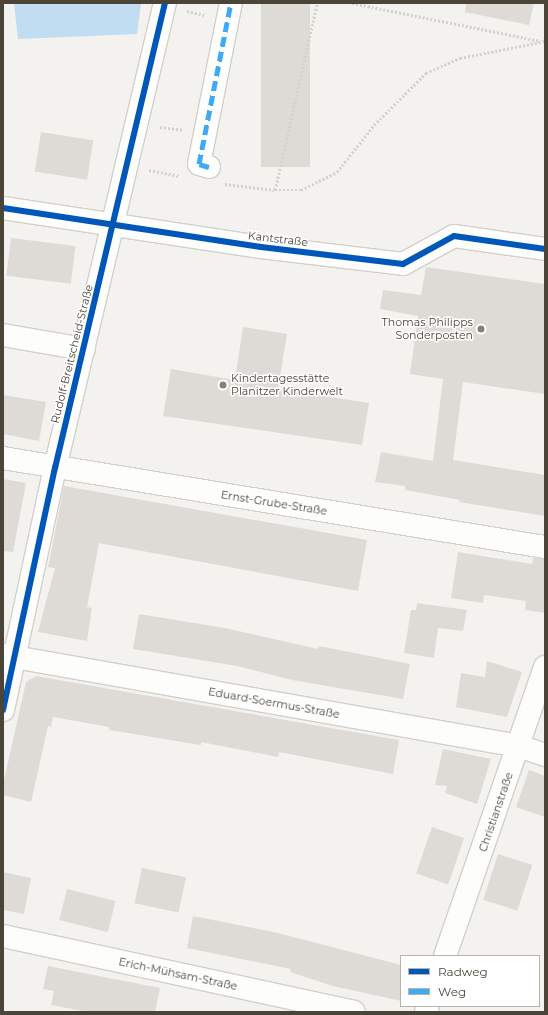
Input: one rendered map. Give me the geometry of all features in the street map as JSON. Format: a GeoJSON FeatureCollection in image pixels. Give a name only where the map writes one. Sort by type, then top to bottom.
{"type":"FeatureCollection","features":[{"type":"Feature","properties":{"kind":"street","name":"Rudolf-Breitscheid-Straße"},"geometry":{"type":"LineString","coordinates":[[3,710],[9,656],[114,225],[165,3]]}},
{"type":"Feature","properties":{"kind":"street"},"geometry":{"type":"LineString","coordinates":[[215,175],[199,164],[231,3]]}},
{"type":"Feature","properties":{"kind":"street","name":"Kantstraße"},"geometry":{"type":"LineString","coordinates":[[3,208],[260,247],[404,264],[454,236],[545,249]]}},
{"type":"Feature","properties":{"kind":"street"},"geometry":{"type":"LineString","coordinates":[[3,335],[84,349]]}},
{"type":"Feature","properties":{"kind":"street","name":"Ernst-Grube-Straße"},"geometry":{"type":"LineString","coordinates":[[3,458],[55,468],[545,547]]}},
{"type":"Feature","properties":{"kind":"street","name":"Eduard-Soermus-Straße"},"geometry":{"type":"LineString","coordinates":[[9,656],[519,746],[545,754]]}},
{"type":"Feature","properties":{"kind":"street","name":"Christianstraße"},"geometry":{"type":"LineString","coordinates":[[445,955],[545,668]]}},
{"type":"Feature","properties":{"kind":"street","name":"Erich-Mühsam-Straße"},"geometry":{"type":"LineString","coordinates":[[3,936],[354,1012]]}},
{"type":"Feature","properties":{"kind":"path"},"geometry":{"type":"LineString","coordinates":[[275,190],[317,3]]}},
{"type":"Feature","properties":{"kind":"path"},"geometry":{"type":"LineString","coordinates":[[352,3],[544,41]]}},
{"type":"Feature","properties":{"kind":"path"},"geometry":{"type":"LineString","coordinates":[[215,175],[275,190],[301,190],[337,172],[374,126],[426,73],[460,58],[544,41]]}},
{"type":"Feature","properties":{"kind":"path"},"geometry":{"type":"LineString","coordinates":[[128,166],[182,177]]}},
{"type":"Feature","properties":{"kind":"water"},"geometry":{"type":"Polygon","coordinates":[[[14,3],[141,3],[137,34],[18,39],[14,3]]]}},
{"type":"Feature","properties":{"kind":"building"},"geometry":{"type":"Polygon","coordinates":[[[261,3],[310,3],[310,167],[261,167],[261,3]]]}},
{"type":"Feature","properties":{"kind":"building"},"geometry":{"type":"Polygon","coordinates":[[[466,3],[534,3],[529,25],[465,12],[466,3]]]}},
{"type":"Feature","properties":{"kind":"building"},"geometry":{"type":"Polygon","coordinates":[[[41,132],[93,140],[87,180],[35,172],[41,132]]]}},
{"type":"Feature","properties":{"kind":"building"},"geometry":{"type":"Polygon","coordinates":[[[11,238],[76,246],[71,284],[6,276],[11,238]]]}},
{"type":"Feature","properties":{"kind":"building","name":"Thomas Philipps Sonderposten"},"geometry":{"type":"Polygon","coordinates":[[[426,267],[545,284],[545,394],[463,382],[453,460],[545,475],[545,516],[459,502],[460,500],[405,490],[405,486],[375,482],[381,452],[433,461],[443,379],[410,374],[418,316],[380,309],[383,290],[421,295],[426,267]]]}},
{"type":"Feature","properties":{"kind":"building","name":"Kindertagesstätte Planitzer Kinderwelt"},"geometry":{"type":"Polygon","coordinates":[[[243,327],[287,334],[278,389],[369,403],[362,445],[163,416],[171,369],[235,380],[243,327]]]}},
{"type":"Feature","properties":{"kind":"building"},"geometry":{"type":"Polygon","coordinates":[[[3,395],[46,402],[39,441],[3,434],[3,395]]]}},
{"type":"Feature","properties":{"kind":"building"},"geometry":{"type":"Polygon","coordinates":[[[3,479],[26,483],[13,552],[3,551],[3,479]]]}},
{"type":"Feature","properties":{"kind":"building"},"geometry":{"type":"Polygon","coordinates":[[[64,486],[367,540],[358,591],[99,543],[87,607],[92,608],[87,641],[38,632],[55,568],[48,567],[64,486]]]}},
{"type":"Feature","properties":{"kind":"building"},"geometry":{"type":"Polygon","coordinates":[[[458,552],[532,564],[533,558],[545,559],[545,613],[525,610],[526,601],[484,595],[483,603],[451,598],[458,552]]]}},
{"type":"Feature","properties":{"kind":"building"},"geometry":{"type":"Polygon","coordinates":[[[417,603],[467,610],[463,631],[438,628],[434,658],[404,653],[411,610],[416,610],[417,603]]]}},
{"type":"Feature","properties":{"kind":"building"},"geometry":{"type":"Polygon","coordinates":[[[139,614],[225,628],[318,649],[319,646],[410,664],[403,699],[292,680],[237,666],[133,649],[139,614]]]}},
{"type":"Feature","properties":{"kind":"building"},"geometry":{"type":"Polygon","coordinates":[[[487,661],[522,672],[507,717],[456,707],[461,673],[485,677],[487,661]]]}},
{"type":"Feature","properties":{"kind":"building"},"geometry":{"type":"Polygon","coordinates":[[[36,676],[399,740],[393,774],[279,752],[278,757],[201,742],[201,745],[109,730],[109,727],[53,717],[51,727],[48,726],[31,802],[3,795],[3,785],[26,682],[36,676]]]}},
{"type":"Feature","properties":{"kind":"building"},"geometry":{"type":"Polygon","coordinates":[[[443,749],[491,759],[477,804],[445,793],[447,786],[435,785],[443,749]]]}},
{"type":"Feature","properties":{"kind":"building"},"geometry":{"type":"Polygon","coordinates":[[[529,770],[545,776],[545,817],[516,807],[529,770]]]}},
{"type":"Feature","properties":{"kind":"building"},"geometry":{"type":"Polygon","coordinates":[[[432,827],[464,838],[448,884],[416,873],[432,827]]]}},
{"type":"Feature","properties":{"kind":"building"},"geometry":{"type":"Polygon","coordinates":[[[498,854],[532,865],[517,911],[483,900],[498,854]]]}},
{"type":"Feature","properties":{"kind":"building"},"geometry":{"type":"Polygon","coordinates":[[[142,868],[186,877],[179,913],[135,903],[142,868]]]}},
{"type":"Feature","properties":{"kind":"building"},"geometry":{"type":"Polygon","coordinates":[[[3,872],[31,878],[24,914],[3,910],[3,872]]]}},
{"type":"Feature","properties":{"kind":"building"},"geometry":{"type":"Polygon","coordinates":[[[67,889],[116,901],[108,932],[59,920],[67,889]]]}},
{"type":"Feature","properties":{"kind":"building"},"geometry":{"type":"Polygon","coordinates":[[[193,916],[278,933],[400,965],[400,1001],[333,986],[290,972],[291,969],[187,948],[193,916]]]}},
{"type":"Feature","properties":{"kind":"building"},"geometry":{"type":"Polygon","coordinates":[[[48,966],[160,988],[155,1012],[88,1012],[51,1005],[54,991],[43,989],[48,966]]]}},
{"type":"Feature","properties":{"kind":"marked path"},"geometry":{"type":"LineString","coordinates":[[209,167],[199,164],[231,3]]}},
{"type":"Feature","properties":{"kind":"cycle path"},"geometry":{"type":"LineString","coordinates":[[3,710],[55,468],[165,3]]}},
{"type":"Feature","properties":{"kind":"cycle path"},"geometry":{"type":"LineString","coordinates":[[3,208],[261,247],[403,264],[454,236],[545,249]]}},
{"type":"Feature","properties":{"kind":"place","name":"Thomas Philipps Sonderposten"},"geometry":{"type":"Point","coordinates":[481,329]}},
{"type":"Feature","properties":{"kind":"place","name":"Kindertagesstätte Planitzer Kinderwelt"},"geometry":{"type":"Point","coordinates":[223,385]}}]}
